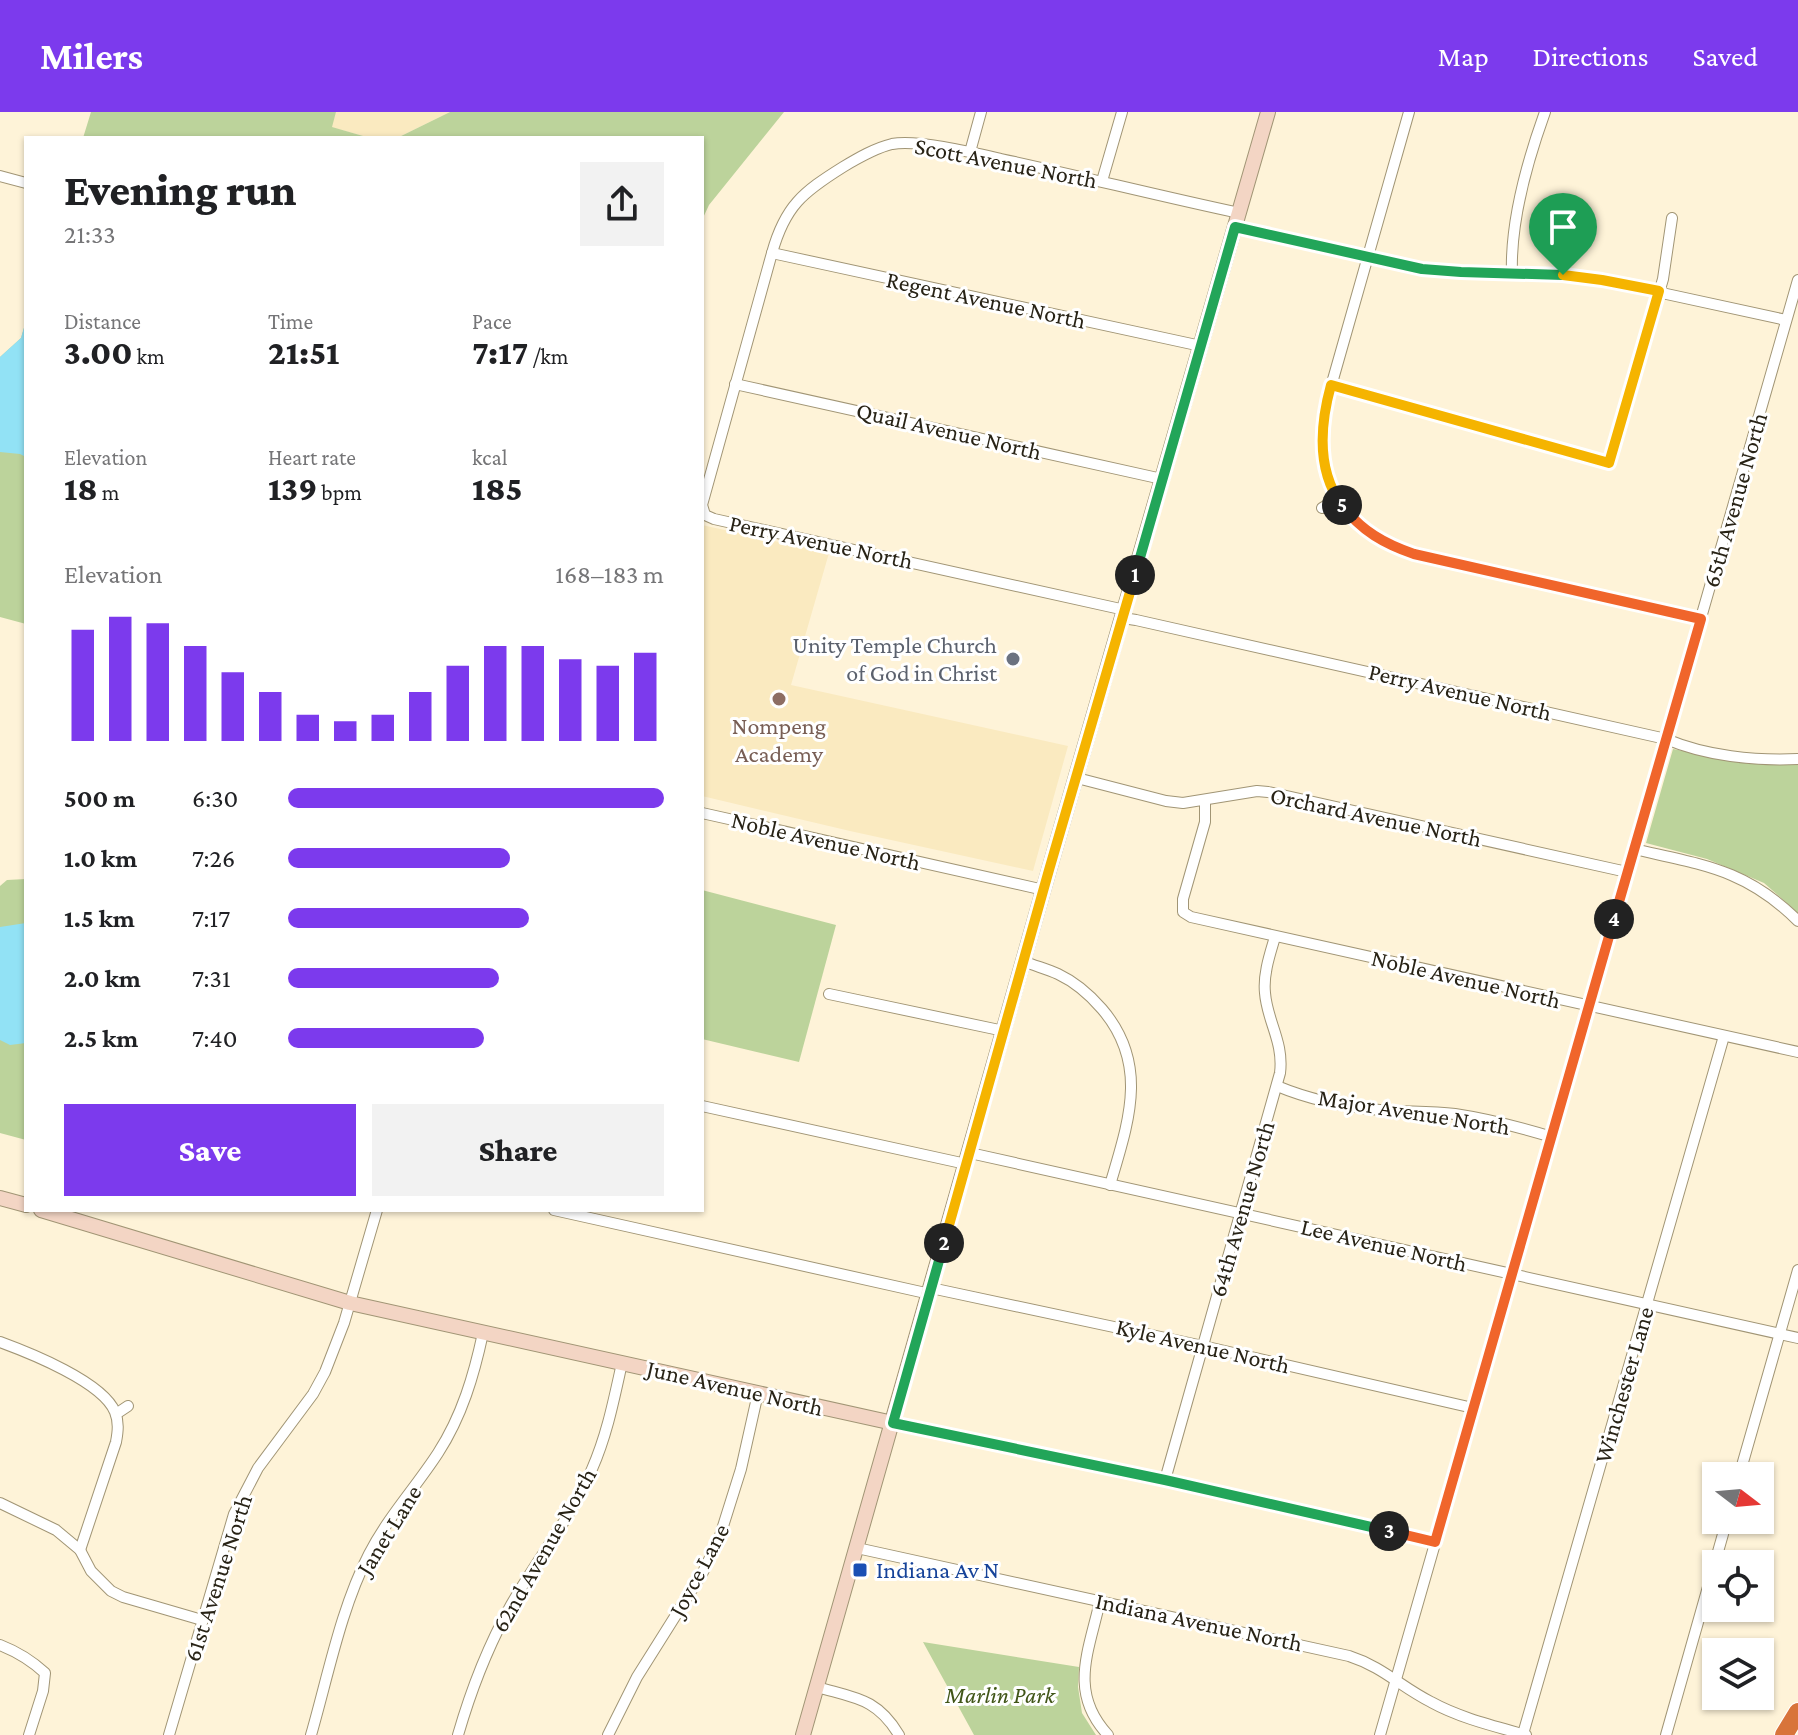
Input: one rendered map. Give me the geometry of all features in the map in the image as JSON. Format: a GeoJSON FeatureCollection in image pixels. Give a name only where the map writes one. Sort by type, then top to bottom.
{"type":"FeatureCollection","features":[{"type":"Feature","properties":{"kind":"highway"},"geometry":{"type":"LineString","coordinates":[[1784,1735],[1798,1712]]}},
{"type":"Feature","properties":{"kind":"street"},"geometry":{"type":"LineString","coordinates":[[970,152],[981,112]]}},
{"type":"Feature","properties":{"kind":"street"},"geometry":{"type":"LineString","coordinates":[[1102,181],[1122,112]]}},
{"type":"Feature","properties":{"kind":"street"},"geometry":{"type":"LineString","coordinates":[[803,1735],[1268,112]]}},
{"type":"Feature","properties":{"kind":"street"},"geometry":{"type":"LineString","coordinates":[[1409,112],[1322,423],[1324,462],[1337,499],[1363,528],[1378,539],[1405,551],[1701,619]]}},
{"type":"Feature","properties":{"kind":"street"},"geometry":{"type":"LineString","coordinates":[[1512,274],[1517,213],[1545,112]]}},
{"type":"Feature","properties":{"kind":"street","name":"Scott Avenue North"},"geometry":{"type":"LineString","coordinates":[[772,253],[781,225],[814,185],[856,159],[894,144],[908,143],[970,152],[1102,181],[1368,258],[1422,269],[1589,278],[1786,320]]}},
{"type":"Feature","properties":{"kind":"street"},"geometry":{"type":"LineString","coordinates":[[0,176],[24,182]]}},
{"type":"Feature","properties":{"kind":"street"},"geometry":{"type":"LineString","coordinates":[[1331,385],[1609,463],[1659,291],[1672,218]]}},
{"type":"Feature","properties":{"kind":"street"},"geometry":{"type":"LineString","coordinates":[[735,384],[772,253]]}},
{"type":"Feature","properties":{"kind":"street","name":"Regent Avenue North"},"geometry":{"type":"LineString","coordinates":[[772,253],[1201,346]]}},
{"type":"Feature","properties":{"kind":"street","name":"65th Avenue North"},"geometry":{"type":"LineString","coordinates":[[1380,1735],[1798,280]]}},
{"type":"Feature","properties":{"kind":"street","name":"Quail Avenue North"},"geometry":{"type":"LineString","coordinates":[[735,384],[1162,479]]}},
{"type":"Feature","properties":{"kind":"street","name":"Perry Avenue North"},"geometry":{"type":"LineString","coordinates":[[704,498],[735,384]]}},
{"type":"Feature","properties":{"kind":"street"},"geometry":{"type":"LineString","coordinates":[[1322,508],[1337,499]]}},
{"type":"Feature","properties":{"kind":"street","name":"Perry Avenue North"},"geometry":{"type":"LineString","coordinates":[[704,512],[714,519],[1678,744],[1751,757],[1798,759]]}},
{"type":"Feature","properties":{"kind":"street","name":"Orchard Avenue North"},"geometry":{"type":"LineString","coordinates":[[1077,778],[1183,803],[1257,791],[1268,792],[1627,872]]}},
{"type":"Feature","properties":{"kind":"street","name":"Noble Avenue North"},"geometry":{"type":"LineString","coordinates":[[1205,801],[1205,822],[1183,899],[1183,912],[1191,917],[1798,1052]]}},
{"type":"Feature","properties":{"kind":"street","name":"Noble Avenue North"},"geometry":{"type":"LineString","coordinates":[[704,813],[1044,890]]}},
{"type":"Feature","properties":{"kind":"street"},"geometry":{"type":"LineString","coordinates":[[1634,849],[1705,865],[1749,882],[1798,921]]}},
{"type":"Feature","properties":{"kind":"street","name":"64th Avenue North"},"geometry":{"type":"LineString","coordinates":[[1165,1480],[1277,1086],[1282,1061],[1265,992],[1275,937]]}},
{"type":"Feature","properties":{"kind":"street"},"geometry":{"type":"LineString","coordinates":[[1023,961],[1078,986],[1096,1002],[1121,1038],[1132,1082],[1131,1105],[1110,1185]]}},
{"type":"Feature","properties":{"kind":"street"},"geometry":{"type":"LineString","coordinates":[[829,994],[1004,1031]]}},
{"type":"Feature","properties":{"kind":"street","name":"Winchester Lane"},"geometry":{"type":"LineString","coordinates":[[1524,1735],[1724,1036]]}},
{"type":"Feature","properties":{"kind":"street","name":"Major Avenue North"},"geometry":{"type":"LineString","coordinates":[[1277,1086],[1375,1110],[1476,1117],[1552,1137]]}},
{"type":"Feature","properties":{"kind":"street","name":"Lee Avenue North"},"geometry":{"type":"LineString","coordinates":[[704,1106],[1242,1212],[1798,1338]]}},
{"type":"Feature","properties":{"kind":"street"},"geometry":{"type":"LineString","coordinates":[[0,1198],[24,1204]]}},
{"type":"Feature","properties":{"kind":"street","name":"June Avenue North"},"geometry":{"type":"LineString","coordinates":[[48,1212],[350,1303],[1165,1480],[1435,1542]]}},
{"type":"Feature","properties":{"kind":"street","name":"61st Avenue North"},"geometry":{"type":"LineString","coordinates":[[169,1735],[234,1514],[258,1468],[313,1394],[325,1372],[336,1348],[376,1212]]}},
{"type":"Feature","properties":{"kind":"street","name":"Kyle Avenue North"},"geometry":{"type":"LineString","coordinates":[[563,1212],[1203,1346],[1473,1408]]}},
{"type":"Feature","properties":{"kind":"street"},"geometry":{"type":"LineString","coordinates":[[1743,1462],[1798,1270]]}},
{"type":"Feature","properties":{"kind":"street","name":"Janet Lane"},"geometry":{"type":"LineString","coordinates":[[311,1735],[356,1583],[385,1527],[440,1450],[456,1420],[469,1387],[483,1333]]}},
{"type":"Feature","properties":{"kind":"street"},"geometry":{"type":"LineString","coordinates":[[0,1342],[35,1355],[73,1375],[110,1402],[116,1414],[119,1428],[116,1442],[80,1550]]}},
{"type":"Feature","properties":{"kind":"street","name":"62nd Avenue North"},"geometry":{"type":"LineString","coordinates":[[458,1735],[475,1682],[510,1605],[578,1499],[592,1470],[622,1363]]}},
{"type":"Feature","properties":{"kind":"street","name":"Joyce Lane"},"geometry":{"type":"LineString","coordinates":[[608,1735],[637,1677],[703,1572],[719,1539],[731,1505],[758,1393]]}},
{"type":"Feature","properties":{"kind":"street"},"geometry":{"type":"LineString","coordinates":[[116,1414],[128,1406]]}},
{"type":"Feature","properties":{"kind":"street"},"geometry":{"type":"LineString","coordinates":[[0,1503],[56,1530],[80,1550],[91,1571],[111,1591],[202,1620]]}},
{"type":"Feature","properties":{"kind":"street"},"geometry":{"type":"LineString","coordinates":[[1666,1735],[1723,1534]]}},
{"type":"Feature","properties":{"kind":"street","name":"Indiana Avenue North"},"geometry":{"type":"LineString","coordinates":[[857,1548],[1349,1656],[1366,1661],[1409,1690],[1452,1713],[1524,1735]]}},
{"type":"Feature","properties":{"kind":"street"},"geometry":{"type":"LineString","coordinates":[[1100,1601],[1083,1682],[1090,1713],[1108,1735]]}},
{"type":"Feature","properties":{"kind":"street"},"geometry":{"type":"LineString","coordinates":[[0,1645],[16,1651],[45,1673],[43,1691],[29,1735]]}},
{"type":"Feature","properties":{"kind":"street"},"geometry":{"type":"LineString","coordinates":[[817,1687],[869,1702],[881,1711],[899,1735]]}},
{"type":"Feature","properties":{"kind":"shaded area"},"geometry":{"type":"Polygon","coordinates":[[[336,112],[450,112],[401,136],[363,136],[331,127],[336,112]]]}},
{"type":"Feature","properties":{"kind":"shaded area","name":"Nompeng Academy"},"geometry":{"type":"Polygon","coordinates":[[[704,525],[829,553],[791,685],[1068,746],[1033,871],[704,796],[704,525]]]}},
{"type":"Feature","properties":{"kind":"green space"},"geometry":{"type":"Polygon","coordinates":[[[91,112],[336,112],[332,127],[363,136],[84,136],[91,112]]]}},
{"type":"Feature","properties":{"kind":"green space"},"geometry":{"type":"Polygon","coordinates":[[[450,112],[784,112],[709,205],[704,216],[704,136],[401,136],[450,112]]]}},
{"type":"Feature","properties":{"kind":"green space"},"geometry":{"type":"Polygon","coordinates":[[[24,328],[24,623],[0,617],[0,357],[21,338],[24,328]]]}},
{"type":"Feature","properties":{"kind":"green space"},"geometry":{"type":"Polygon","coordinates":[[[1673,749],[1751,764],[1798,763],[1798,913],[1764,883],[1707,859],[1646,843],[1673,749]]]}},
{"type":"Feature","properties":{"kind":"green space"},"geometry":{"type":"Polygon","coordinates":[[[24,879],[24,1139],[0,1133],[0,886],[7,880],[24,879]]]}},
{"type":"Feature","properties":{"kind":"green space"},"geometry":{"type":"Polygon","coordinates":[[[704,891],[836,925],[799,1062],[704,1039],[704,891]]]}},
{"type":"Feature","properties":{"kind":"green space","name":"Marlin Park"},"geometry":{"type":"Polygon","coordinates":[[[923,1642],[1079,1667],[1082,1713],[1096,1735],[974,1735],[923,1642]]]}},
{"type":"Feature","properties":{"kind":"water"},"geometry":{"type":"Polygon","coordinates":[[[24,328],[24,456],[0,452],[0,357],[21,338],[24,328]]]}},
{"type":"Feature","properties":{"kind":"water"},"geometry":{"type":"Polygon","coordinates":[[[24,923],[24,1043],[10,1045],[0,1040],[0,927],[24,923]]]}},
{"type":"Feature","properties":{"kind":"place","name":"Unity Temple Church of God in Christ"},"geometry":{"type":"Point","coordinates":[1013,659]}},
{"type":"Feature","properties":{"kind":"place","name":"Nompeng Academy"},"geometry":{"type":"Point","coordinates":[779,699]}},
{"type":"Feature","properties":{"kind":"place","name":"Indiana Av N"},"geometry":{"type":"Point","coordinates":[860,1570]}},
{"type":"Feature","properties":{"kind":"route"},"geometry":{"type":"LineString","coordinates":[[1235,227],[1422,269],[1563,275],[1659,291],[1609,463],[1331,385],[1322,423],[1324,462],[1337,499],[1349,515],[1378,539],[1414,554],[1701,619],[1435,1542],[1165,1480],[893,1423],[1235,227]]}}]}
